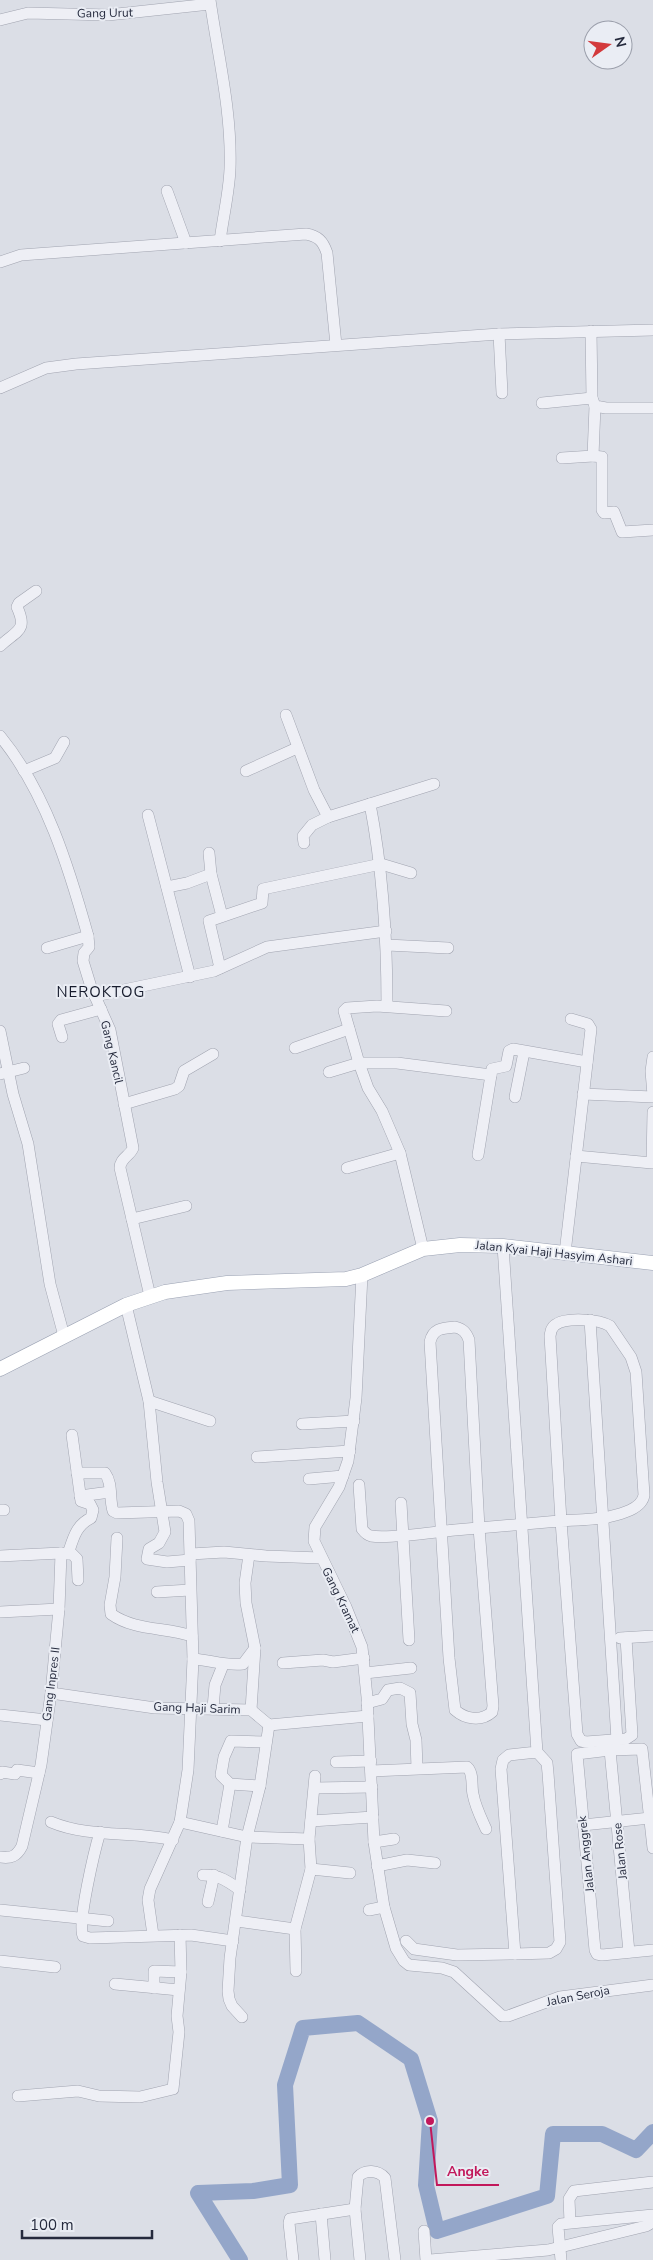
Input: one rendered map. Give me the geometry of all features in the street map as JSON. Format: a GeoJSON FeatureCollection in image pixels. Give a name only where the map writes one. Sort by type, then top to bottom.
{"type":"FeatureCollection","features":[{"type":"Feature","properties":{"kind":"main road","name":"Jalan Kyai Haji Hasyim Ashari"},"geometry":{"type":"LineString","coordinates":[[0,1369],[126,1305],[150,1296],[186,1288],[227,1283],[330,1280],[362,1275],[424,1250],[460,1244],[503,1246],[653,1263]]}},
{"type":"Feature","properties":{"kind":"street","name":"Gang Urut"},"geometry":{"type":"LineString","coordinates":[[0,20],[28,13],[108,15],[154,5],[210,2]]}},
{"type":"Feature","properties":{"kind":"street"},"geometry":{"type":"LineString","coordinates":[[210,2],[219,50],[230,151],[228,184],[220,241]]}},
{"type":"Feature","properties":{"kind":"street"},"geometry":{"type":"LineString","coordinates":[[167,192],[179,229],[186,243]]}},
{"type":"Feature","properties":{"kind":"street"},"geometry":{"type":"LineString","coordinates":[[0,262],[21,255],[306,234],[315,235],[321,239],[327,253],[336,344]]}},
{"type":"Feature","properties":{"kind":"street"},"geometry":{"type":"LineString","coordinates":[[0,388],[34,372],[60,365],[336,344],[499,334],[653,330]]}},
{"type":"Feature","properties":{"kind":"street"},"geometry":{"type":"LineString","coordinates":[[591,331],[594,402],[593,456]]}},
{"type":"Feature","properties":{"kind":"street"},"geometry":{"type":"LineString","coordinates":[[499,334],[502,393]]}},
{"type":"Feature","properties":{"kind":"street"},"geometry":{"type":"LineString","coordinates":[[542,403],[594,402],[606,408],[653,408]]}},
{"type":"Feature","properties":{"kind":"street"},"geometry":{"type":"LineString","coordinates":[[562,458],[602,457],[602,510],[604,513],[614,512],[617,514],[622,532],[653,530]]}},
{"type":"Feature","properties":{"kind":"street"},"geometry":{"type":"LineString","coordinates":[[0,646],[23,626],[24,621],[17,607],[19,602],[36,591]]}},
{"type":"Feature","properties":{"kind":"street"},"geometry":{"type":"LineString","coordinates":[[286,715],[314,790],[328,817]]}},
{"type":"Feature","properties":{"kind":"street","name":"Gang Kancil"},"geometry":{"type":"LineString","coordinates":[[2,742],[24,771],[59,845],[88,936],[90,947],[84,953],[83,962],[110,1030],[132,1148],[131,1152],[120,1163],[120,1168],[150,1296]]}},
{"type":"Feature","properties":{"kind":"street"},"geometry":{"type":"LineString","coordinates":[[24,771],[55,758],[64,742]]}},
{"type":"Feature","properties":{"kind":"street"},"geometry":{"type":"LineString","coordinates":[[246,771],[297,748]]}},
{"type":"Feature","properties":{"kind":"street"},"geometry":{"type":"LineString","coordinates":[[304,843],[303,836],[312,825],[328,817],[434,784]]}},
{"type":"Feature","properties":{"kind":"street"},"geometry":{"type":"LineString","coordinates":[[370,804],[381,864],[387,945],[387,1006]]}},
{"type":"Feature","properties":{"kind":"street"},"geometry":{"type":"LineString","coordinates":[[148,815],[190,976]]}},
{"type":"Feature","properties":{"kind":"street"},"geometry":{"type":"LineString","coordinates":[[209,853],[211,874],[222,916]]}},
{"type":"Feature","properties":{"kind":"street"},"geometry":{"type":"LineString","coordinates":[[220,968],[208,922],[262,903],[263,889],[381,864],[411,873]]}},
{"type":"Feature","properties":{"kind":"street"},"geometry":{"type":"LineString","coordinates":[[167,886],[187,883],[211,874]]}},
{"type":"Feature","properties":{"kind":"street"},"geometry":{"type":"LineString","coordinates":[[95,996],[220,968],[268,947],[386,931]]}},
{"type":"Feature","properties":{"kind":"street"},"geometry":{"type":"LineString","coordinates":[[47,948],[88,936]]}},
{"type":"Feature","properties":{"kind":"street"},"geometry":{"type":"LineString","coordinates":[[387,945],[448,948]]}},
{"type":"Feature","properties":{"kind":"street"},"geometry":{"type":"LineString","coordinates":[[424,1250],[400,1154],[382,1111],[368,1088],[358,1063],[344,1011],[346,1008],[387,1006],[446,1011]]}},
{"type":"Feature","properties":{"kind":"street"},"geometry":{"type":"LineString","coordinates":[[62,1037],[58,1024],[61,1020],[101,1009]]}},
{"type":"Feature","properties":{"kind":"street"},"geometry":{"type":"LineString","coordinates":[[565,1253],[591,1029],[588,1024],[571,1019]]}},
{"type":"Feature","properties":{"kind":"street"},"geometry":{"type":"LineString","coordinates":[[295,1048],[349,1029]]}},
{"type":"Feature","properties":{"kind":"street"},"geometry":{"type":"LineString","coordinates":[[0,1031],[4,1073],[13,1094],[28,1144],[50,1284],[64,1336]]}},
{"type":"Feature","properties":{"kind":"street"},"geometry":{"type":"LineString","coordinates":[[478,1155],[492,1068],[506,1066],[509,1051],[513,1049],[587,1062]]}},
{"type":"Feature","properties":{"kind":"street"},"geometry":{"type":"LineString","coordinates":[[515,1097],[524,1052]]}},
{"type":"Feature","properties":{"kind":"street"},"geometry":{"type":"LineString","coordinates":[[124,1104],[175,1089],[179,1086],[184,1071],[213,1054]]}},
{"type":"Feature","properties":{"kind":"street"},"geometry":{"type":"LineString","coordinates":[[583,1094],[653,1096],[651,1071],[653,1057]]}},
{"type":"Feature","properties":{"kind":"street"},"geometry":{"type":"LineString","coordinates":[[329,1072],[358,1063],[397,1063],[491,1075]]}},
{"type":"Feature","properties":{"kind":"street"},"geometry":{"type":"LineString","coordinates":[[4,1073],[24,1068]]}},
{"type":"Feature","properties":{"kind":"street"},"geometry":{"type":"LineString","coordinates":[[576,1156],[652,1162],[653,1112]]}},
{"type":"Feature","properties":{"kind":"street"},"geometry":{"type":"LineString","coordinates":[[347,1168],[400,1154]]}},
{"type":"Feature","properties":{"kind":"street"},"geometry":{"type":"LineString","coordinates":[[132,1219],[186,1206]]}},
{"type":"Feature","properties":{"kind":"street"},"geometry":{"type":"LineString","coordinates":[[406,1941],[414,1949],[457,1955],[549,1953],[556,1949],[560,1942],[547,1763],[537,1752],[503,1246]]}},
{"type":"Feature","properties":{"kind":"street","name":"Gang Kramat"},"geometry":{"type":"LineString","coordinates":[[362,1275],[354,1421],[350,1451],[339,1487],[315,1527],[314,1541],[359,1636],[364,1658],[377,1866],[384,1907],[396,1948],[404,1961]]}},
{"type":"Feature","properties":{"kind":"street"},"geometry":{"type":"LineString","coordinates":[[126,1305],[149,1401],[157,1482],[165,1532],[159,1543],[149,1549],[147,1559],[167,1562],[224,1552],[321,1558]]}},
{"type":"Feature","properties":{"kind":"street"},"geometry":{"type":"LineString","coordinates":[[590,1320],[601,1518],[617,1740]]}},
{"type":"Feature","properties":{"kind":"street"},"geometry":{"type":"LineString","coordinates":[[359,1485],[362,1529],[367,1534],[373,1536],[442,1531],[521,1524],[561,1521],[601,1518],[638,1506],[644,1502],[644,1495],[634,1364],[610,1326],[600,1321],[590,1320],[556,1324],[551,1329],[550,1336],[561,1521],[577,1734],[580,1741],[630,1738],[632,1732],[626,1638]]}},
{"type":"Feature","properties":{"kind":"street"},"geometry":{"type":"LineString","coordinates":[[442,1328],[462,1329],[467,1333],[469,1340],[479,1528],[493,1706],[492,1712],[482,1717],[462,1716],[456,1710],[449,1658],[430,1342],[431,1335],[436,1330],[442,1328]]}},
{"type":"Feature","properties":{"kind":"street"},"geometry":{"type":"LineString","coordinates":[[149,1401],[210,1421]]}},
{"type":"Feature","properties":{"kind":"street"},"geometry":{"type":"LineString","coordinates":[[302,1424],[354,1421]]}},
{"type":"Feature","properties":{"kind":"street"},"geometry":{"type":"LineString","coordinates":[[72,1435],[80,1496],[110,1492]]}},
{"type":"Feature","properties":{"kind":"street"},"geometry":{"type":"LineString","coordinates":[[257,1457],[350,1451]]}},
{"type":"Feature","properties":{"kind":"street"},"geometry":{"type":"LineString","coordinates":[[77,1473],[106,1473],[110,1480],[113,1511],[117,1514],[180,1511],[186,1514],[189,1520],[193,1659],[188,1770],[180,1822],[150,1889],[148,1900],[153,1935]]}},
{"type":"Feature","properties":{"kind":"street"},"geometry":{"type":"LineString","coordinates":[[309,1479],[343,1476]]}},
{"type":"Feature","properties":{"kind":"street","name":"Gang Inpres II"},"geometry":{"type":"LineString","coordinates":[[0,1857],[14,1857],[19,1853],[39,1773],[51,1693],[64,1553],[82,1522],[91,1518],[93,1510],[90,1504],[81,1501],[80,1496]]}},
{"type":"Feature","properties":{"kind":"street"},"geometry":{"type":"LineString","coordinates":[[401,1503],[409,1640]]}},
{"type":"Feature","properties":{"kind":"street"},"geometry":{"type":"LineString","coordinates":[[117,1538],[115,1577],[110,1604],[111,1614],[141,1627],[169,1630],[192,1636]]}},
{"type":"Feature","properties":{"kind":"street"},"geometry":{"type":"LineString","coordinates":[[0,1556],[72,1554],[77,1559],[78,1580]]}},
{"type":"Feature","properties":{"kind":"street"},"geometry":{"type":"LineString","coordinates":[[249,1555],[246,1603],[255,1648],[251,1710]]}},
{"type":"Feature","properties":{"kind":"street"},"geometry":{"type":"LineString","coordinates":[[157,1592],[190,1590]]}},
{"type":"Feature","properties":{"kind":"street"},"geometry":{"type":"LineString","coordinates":[[0,1612],[58,1609]]}},
{"type":"Feature","properties":{"kind":"street"},"geometry":{"type":"LineString","coordinates":[[611,1639],[653,1636]]}},
{"type":"Feature","properties":{"kind":"street"},"geometry":{"type":"LineString","coordinates":[[193,1659],[210,1660],[223,1665],[243,1664],[255,1648]]}},
{"type":"Feature","properties":{"kind":"street"},"geometry":{"type":"LineString","coordinates":[[283,1662],[323,1660],[333,1662],[364,1658]]}},
{"type":"Feature","properties":{"kind":"street"},"geometry":{"type":"LineString","coordinates":[[213,1708],[215,1685],[223,1665]]}},
{"type":"Feature","properties":{"kind":"street"},"geometry":{"type":"LineString","coordinates":[[365,1673],[411,1668]]}},
{"type":"Feature","properties":{"kind":"street"},"geometry":{"type":"LineString","coordinates":[[367,1703],[382,1700],[388,1690],[400,1688],[410,1692],[417,1768]]}},
{"type":"Feature","properties":{"kind":"street","name":"Gang Haji Sarim"},"geometry":{"type":"LineString","coordinates":[[51,1693],[155,1708],[251,1710],[269,1725]]}},
{"type":"Feature","properties":{"kind":"street"},"geometry":{"type":"LineString","coordinates":[[0,1715],[47,1720]]}},
{"type":"Feature","properties":{"kind":"street"},"geometry":{"type":"LineString","coordinates":[[242,2018],[232,2006],[228,1991],[247,1837],[260,1786],[269,1725],[368,1716]]}},
{"type":"Feature","properties":{"kind":"street"},"geometry":{"type":"LineString","coordinates":[[260,1786],[230,1784],[221,1775],[221,1768],[230,1742],[234,1740],[266,1742]]}},
{"type":"Feature","properties":{"kind":"street"},"geometry":{"type":"LineString","coordinates":[[610,1750],[642,1749],[650,1778],[650,1818],[653,1848]]}},
{"type":"Feature","properties":{"kind":"street","name":"Jalan Anggrek"},"geometry":{"type":"LineString","coordinates":[[610,1750],[577,1754],[583,1825],[595,1950],[597,1954],[629,1952]]}},
{"type":"Feature","properties":{"kind":"street","name":"Jalan Rose"},"geometry":{"type":"LineString","coordinates":[[610,1750],[629,1952]]}},
{"type":"Feature","properties":{"kind":"street"},"geometry":{"type":"LineString","coordinates":[[515,1954],[501,1769],[503,1760],[509,1755],[537,1752]]}},
{"type":"Feature","properties":{"kind":"street"},"geometry":{"type":"LineString","coordinates":[[336,1762],[417,1768],[448,1769],[467,1767],[470,1769],[473,1794],[486,1829]]}},
{"type":"Feature","properties":{"kind":"street"},"geometry":{"type":"LineString","coordinates":[[0,1774],[2,1772],[15,1774],[17,1770],[39,1773]]}},
{"type":"Feature","properties":{"kind":"street"},"geometry":{"type":"LineString","coordinates":[[296,1971],[295,1929],[311,1869],[309,1839],[315,1782],[372,1787]]}},
{"type":"Feature","properties":{"kind":"street"},"geometry":{"type":"LineString","coordinates":[[222,1831],[230,1784]]}},
{"type":"Feature","properties":{"kind":"street"},"geometry":{"type":"LineString","coordinates":[[311,1821],[373,1817]]}},
{"type":"Feature","properties":{"kind":"street"},"geometry":{"type":"LineString","coordinates":[[583,1825],[650,1818]]}},
{"type":"Feature","properties":{"kind":"street"},"geometry":{"type":"LineString","coordinates":[[51,1822],[62,1827],[154,1836],[173,1840]]}},
{"type":"Feature","properties":{"kind":"street"},"geometry":{"type":"LineString","coordinates":[[180,1822],[247,1837],[309,1839]]}},
{"type":"Feature","properties":{"kind":"street"},"geometry":{"type":"LineString","coordinates":[[100,1832],[90,1868],[82,1920],[83,1936],[90,1938],[180,1935],[233,1941]]}},
{"type":"Feature","properties":{"kind":"street"},"geometry":{"type":"LineString","coordinates":[[374,1842],[394,1839]]}},
{"type":"Feature","properties":{"kind":"street"},"geometry":{"type":"LineString","coordinates":[[377,1866],[407,1860],[434,1863]]}},
{"type":"Feature","properties":{"kind":"street"},"geometry":{"type":"LineString","coordinates":[[311,1869],[350,1873]]}},
{"type":"Feature","properties":{"kind":"street"},"geometry":{"type":"LineString","coordinates":[[208,1902],[209,1875],[225,1879],[240,1890]]}},
{"type":"Feature","properties":{"kind":"street"},"geometry":{"type":"LineString","coordinates":[[369,1910],[384,1907]]}},
{"type":"Feature","properties":{"kind":"street"},"geometry":{"type":"LineString","coordinates":[[0,1910],[82,1920],[108,1921]]}},
{"type":"Feature","properties":{"kind":"street"},"geometry":{"type":"LineString","coordinates":[[237,1921],[295,1929]]}},
{"type":"Feature","properties":{"kind":"street"},"geometry":{"type":"LineString","coordinates":[[18,2096],[78,2091],[99,2096],[140,2097],[173,2089],[179,2032],[177,2016],[181,1972],[180,1935]]}},
{"type":"Feature","properties":{"kind":"street"},"geometry":{"type":"LineString","coordinates":[[629,1952],[653,1950]]}},
{"type":"Feature","properties":{"kind":"street"},"geometry":{"type":"LineString","coordinates":[[0,1961],[55,1967]]}},
{"type":"Feature","properties":{"kind":"street","name":"Jalan Seroja"},"geometry":{"type":"LineString","coordinates":[[404,1961],[414,1967],[442,1968],[454,1972],[502,2016],[508,2016],[560,1997],[653,1985]]}},
{"type":"Feature","properties":{"kind":"street"},"geometry":{"type":"LineString","coordinates":[[154,1988],[154,1971],[181,1972]]}},
{"type":"Feature","properties":{"kind":"street"},"geometry":{"type":"LineString","coordinates":[[115,1984],[179,1990]]}},
{"type":"Feature","properties":{"kind":"street"},"geometry":{"type":"LineString","coordinates":[[360,2260],[355,2209],[358,2177],[366,2172],[376,2172],[382,2174],[386,2183],[395,2260]]}},
{"type":"Feature","properties":{"kind":"street"},"geometry":{"type":"LineString","coordinates":[[570,2222],[569,2198],[574,2191],[653,2182]]}},
{"type":"Feature","properties":{"kind":"street"},"geometry":{"type":"LineString","coordinates":[[293,2260],[290,2219],[355,2209]]}},
{"type":"Feature","properties":{"kind":"street"},"geometry":{"type":"LineString","coordinates":[[321,2214],[325,2260]]}},
{"type":"Feature","properties":{"kind":"street"},"geometry":{"type":"LineString","coordinates":[[561,2260],[559,2225],[570,2222],[653,2215]]}},
{"type":"Feature","properties":{"kind":"street"},"geometry":{"type":"LineString","coordinates":[[430,2260],[533,2252],[560,2248],[646,2226],[653,2222]]}},
{"type":"Feature","properties":{"kind":"street"},"geometry":{"type":"LineString","coordinates":[[424,2231],[426,2260]]}},
{"type":"Feature","properties":{"kind":"waterway"},"geometry":{"type":"LineString","coordinates":[[240,2260],[198,2193],[253,2191],[290,2185],[285,2085],[303,2028],[358,2023],[411,2059],[430,2121],[426,2185],[437,2231],[547,2196],[553,2134],[602,2134],[636,2150],[653,2132]]}},
{"type":"Feature","properties":{"kind":"place","name":"Angke"},"geometry":{"type":"Point","coordinates":[430,2121]}},
{"type":"Feature","properties":{"kind":"district","name":"NEROKTOG"},"geometry":{"type":"Point","coordinates":[101,992]}}]}
